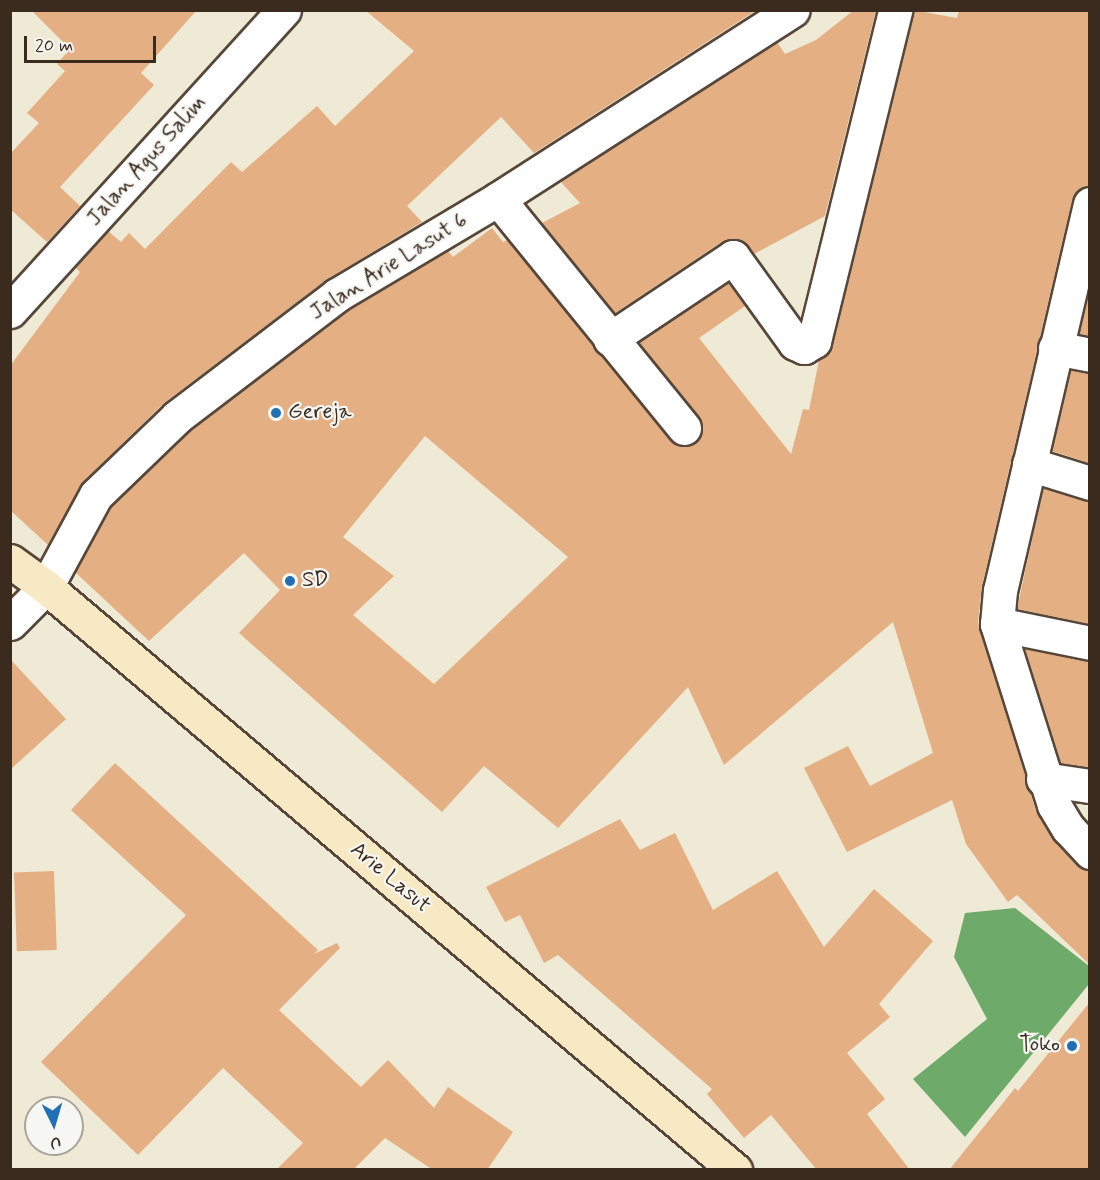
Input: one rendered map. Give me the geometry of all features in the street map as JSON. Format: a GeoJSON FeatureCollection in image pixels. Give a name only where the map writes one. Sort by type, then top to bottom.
{"type":"FeatureCollection","features":[{"type":"Feature","properties":{"kind":"main road","name":"Arie Lasut"},"geometry":{"type":"LineString","coordinates":[[10,561],[46,587],[735,1170]]}},
{"type":"Feature","properties":{"kind":"street","name":"Jalan Agus Salim"},"geometry":{"type":"LineString","coordinates":[[10,311],[284,10]]}},
{"type":"Feature","properties":{"kind":"street","name":"Jalan Arie Lasut 6"},"geometry":{"type":"LineString","coordinates":[[10,623],[46,587],[96,495],[177,417],[337,295],[498,199],[792,10]]}},
{"type":"Feature","properties":{"kind":"street"},"geometry":{"type":"LineString","coordinates":[[610,339],[733,257],[795,343],[804,347],[814,341],[895,10]]}},
{"type":"Feature","properties":{"kind":"street"},"geometry":{"type":"LineString","coordinates":[[498,199],[684,428]]}},
{"type":"Feature","properties":{"kind":"street"},"geometry":{"type":"LineString","coordinates":[[1089,204],[1000,590],[997,624],[1043,779],[1068,828],[1089,852]]}},
{"type":"Feature","properties":{"kind":"street"},"geometry":{"type":"LineString","coordinates":[[1055,348],[1089,355]]}},
{"type":"Feature","properties":{"kind":"street"},"geometry":{"type":"LineString","coordinates":[[1029,464],[1089,483]]}},
{"type":"Feature","properties":{"kind":"street"},"geometry":{"type":"LineString","coordinates":[[997,624],[1089,643]]}},
{"type":"Feature","properties":{"kind":"street"},"geometry":{"type":"LineString","coordinates":[[1043,779],[1089,786]]}},
{"type":"Feature","properties":{"kind":"green space"},"geometry":{"type":"Polygon","coordinates":[[[1015,908],[1089,966],[1089,984],[965,1137],[913,1079],[987,1019],[954,957],[965,913],[1015,908]]]}},
{"type":"Feature","properties":{"kind":"building"},"geometry":{"type":"Polygon","coordinates":[[[31,10],[197,10],[141,73],[154,85],[60,187],[80,206],[47,242],[10,209],[10,154],[39,123],[27,113],[65,71],[57,64],[70,49],[31,10]]]}},
{"type":"Feature","properties":{"kind":"building"},"geometry":{"type":"Polygon","coordinates":[[[365,10],[755,11],[534,153],[501,117],[407,206],[422,222],[326,280],[164,403],[83,482],[48,545],[10,510],[10,366],[80,272],[75,267],[108,231],[121,242],[129,233],[145,249],[231,162],[242,172],[317,106],[335,126],[414,51],[365,10]]]}},
{"type":"Feature","properties":{"kind":"building"},"geometry":{"type":"Polygon","coordinates":[[[854,10],[876,10],[825,216],[754,254],[740,240],[723,241],[615,313],[542,223],[580,203],[560,181],[777,42],[785,54],[816,40],[854,10]]]}},
{"type":"Feature","properties":{"kind":"building"},"geometry":{"type":"Polygon","coordinates":[[[913,10],[957,18],[959,10],[1089,10],[1089,186],[1077,191],[1072,200],[982,586],[978,622],[1036,811],[1054,841],[1076,865],[1089,870],[1089,964],[1017,895],[1008,902],[966,844],[952,800],[847,852],[804,768],[848,746],[870,786],[933,753],[893,622],[724,765],[688,687],[558,828],[484,766],[442,812],[239,633],[280,590],[244,553],[149,641],[75,572],[111,507],[189,431],[348,311],[448,251],[453,257],[492,228],[503,242],[507,240],[678,446],[696,442],[702,424],[639,342],[728,283],[745,306],[699,338],[791,454],[803,409],[809,410],[819,360],[832,345],[913,10]],[[425,436],[343,537],[394,576],[353,615],[434,684],[568,557],[425,436]]]}},
{"type":"Feature","properties":{"kind":"building"},"geometry":{"type":"Polygon","coordinates":[[[1089,289],[1089,336],[1079,334],[1089,289]]]}},
{"type":"Feature","properties":{"kind":"building"},"geometry":{"type":"Polygon","coordinates":[[[1070,370],[1089,373],[1089,463],[1052,451],[1070,370]]]}},
{"type":"Feature","properties":{"kind":"building"},"geometry":{"type":"Polygon","coordinates":[[[1043,488],[1089,501],[1089,624],[1017,609],[1043,488]]]}},
{"type":"Feature","properties":{"kind":"building"},"geometry":{"type":"Polygon","coordinates":[[[1024,649],[1089,661],[1089,767],[1060,763],[1024,649]]]}},
{"type":"Feature","properties":{"kind":"building"},"geometry":{"type":"Polygon","coordinates":[[[10,659],[66,719],[10,770],[10,659]]]}},
{"type":"Feature","properties":{"kind":"building"},"geometry":{"type":"Polygon","coordinates":[[[115,763],[318,950],[314,954],[337,943],[340,948],[279,1010],[361,1087],[388,1060],[434,1108],[448,1087],[513,1132],[487,1170],[433,1170],[385,1138],[353,1170],[276,1170],[303,1143],[223,1068],[138,1155],[84,1103],[84,1096],[76,1096],[41,1062],[186,915],[71,810],[115,763]]]}},
{"type":"Feature","properties":{"kind":"building"},"geometry":{"type":"Polygon","coordinates":[[[620,819],[640,850],[675,833],[713,910],[777,871],[824,947],[874,889],[933,941],[879,1004],[890,1017],[847,1053],[885,1099],[867,1114],[910,1170],[817,1170],[771,1115],[744,1138],[707,1094],[712,1089],[558,955],[544,963],[520,915],[505,922],[486,887],[620,819]]]}},
{"type":"Feature","properties":{"kind":"building"},"geometry":{"type":"Polygon","coordinates":[[[54,871],[57,950],[17,951],[14,872],[54,871]]]}},
{"type":"Feature","properties":{"kind":"building","name":"Toko"},"geometry":{"type":"Polygon","coordinates":[[[1089,1003],[1089,1170],[949,1170],[1015,1088],[1018,1091],[1089,1003]]]}},
{"type":"Feature","properties":{"kind":"place","name":"Gereja"},"geometry":{"type":"Point","coordinates":[276,413]}},
{"type":"Feature","properties":{"kind":"place","name":"SD"},"geometry":{"type":"Point","coordinates":[290,581]}},
{"type":"Feature","properties":{"kind":"place","name":"Toko"},"geometry":{"type":"Point","coordinates":[1072,1046]}}]}
